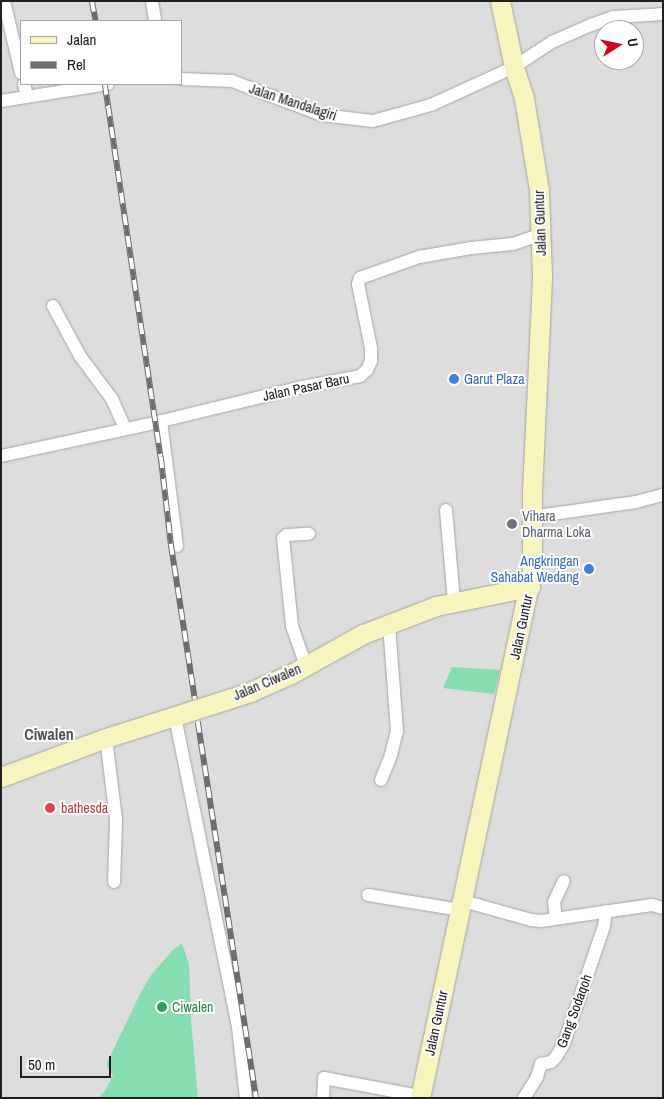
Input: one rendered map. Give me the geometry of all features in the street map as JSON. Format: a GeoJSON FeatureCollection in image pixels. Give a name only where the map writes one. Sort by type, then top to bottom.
{"type":"FeatureCollection","features":[{"type":"Feature","properties":{"kind":"street"},"geometry":{"type":"LineString","coordinates":[[4,1],[20,69]]}},
{"type":"Feature","properties":{"kind":"street"},"geometry":{"type":"LineString","coordinates":[[152,1],[155,20]]}},
{"type":"Feature","properties":{"kind":"street","name":"Jalan Guntur"},"geometry":{"type":"LineString","coordinates":[[420,1097],[530,587],[542,234],[534,146],[500,1]]}},
{"type":"Feature","properties":{"kind":"street","name":"Jalan Mandalagiri"},"geometry":{"type":"LineString","coordinates":[[182,79],[232,82],[322,115],[373,121],[431,106],[514,67],[552,42],[591,25],[613,17],[663,14]]}},
{"type":"Feature","properties":{"kind":"street"},"geometry":{"type":"LineString","coordinates":[[1,101],[26,90],[94,85]]}},
{"type":"Feature","properties":{"kind":"street","name":"Jalan Pasar Baru"},"geometry":{"type":"LineString","coordinates":[[167,420],[302,387],[360,376],[367,370],[371,361],[371,348],[358,284],[360,278],[419,257],[471,248],[513,244],[542,234]]}},
{"type":"Feature","properties":{"kind":"street"},"geometry":{"type":"LineString","coordinates":[[53,306],[80,356],[112,399],[125,428]]}},
{"type":"Feature","properties":{"kind":"street"},"geometry":{"type":"LineString","coordinates":[[1,456],[167,420],[177,546]]}},
{"type":"Feature","properties":{"kind":"street"},"geometry":{"type":"LineString","coordinates":[[531,517],[636,502],[663,495]]}},
{"type":"Feature","properties":{"kind":"street"},"geometry":{"type":"LineString","coordinates":[[446,510],[454,601]]}},
{"type":"Feature","properties":{"kind":"street"},"geometry":{"type":"LineString","coordinates":[[306,666],[292,626],[283,538],[287,535],[309,534]]}},
{"type":"Feature","properties":{"kind":"street","name":"Jalan Ciwalen"},"geometry":{"type":"LineString","coordinates":[[1,777],[106,738],[250,692],[306,666],[363,634],[436,606],[530,587]]}},
{"type":"Feature","properties":{"kind":"street"},"geometry":{"type":"LineString","coordinates":[[381,780],[391,756],[397,731],[389,625]]}},
{"type":"Feature","properties":{"kind":"street"},"geometry":{"type":"LineString","coordinates":[[175,717],[238,1027],[246,1098]]}},
{"type":"Feature","properties":{"kind":"street"},"geometry":{"type":"LineString","coordinates":[[106,738],[116,820],[114,882]]}},
{"type":"Feature","properties":{"kind":"street"},"geometry":{"type":"LineString","coordinates":[[556,918],[554,902],[564,881]]}},
{"type":"Feature","properties":{"kind":"street"},"geometry":{"type":"LineString","coordinates":[[368,895],[462,905],[531,920],[652,905],[663,908]]}},
{"type":"Feature","properties":{"kind":"street","name":"Gang Sodaqoh"},"geometry":{"type":"LineString","coordinates":[[524,1098],[537,1077],[541,1064],[551,1062],[564,1043],[604,926],[606,911]]}},
{"type":"Feature","properties":{"kind":"street"},"geometry":{"type":"LineString","coordinates":[[323,1098],[324,1078],[420,1097]]}},
{"type":"Feature","properties":{"kind":"shaded area"},"geometry":{"type":"Polygon","coordinates":[[[1,1],[663,1],[663,1098],[1,1098],[1,1]]]}},
{"type":"Feature","properties":{"kind":"green space"},"geometry":{"type":"Polygon","coordinates":[[[452,667],[500,670],[494,694],[443,688],[452,667]]]}},
{"type":"Feature","properties":{"kind":"green space","name":"Ciwalen"},"geometry":{"type":"Polygon","coordinates":[[[182,943],[189,964],[191,1020],[198,1098],[98,1098],[105,1091],[113,1075],[106,1065],[140,994],[151,975],[174,949],[182,943]]]}},
{"type":"Feature","properties":{"kind":"railway"},"geometry":{"type":"LineString","coordinates":[[92,1],[96,20]]}},
{"type":"Feature","properties":{"kind":"railway"},"geometry":{"type":"LineString","coordinates":[[105,85],[195,699]]}},
{"type":"Feature","properties":{"kind":"railway"},"geometry":{"type":"LineString","coordinates":[[198,722],[256,1098]]}},
{"type":"Feature","properties":{"kind":"place","name":"Garut Plaza"},"geometry":{"type":"Point","coordinates":[454,379]}},
{"type":"Feature","properties":{"kind":"place","name":"Vihara Dharma Loka"},"geometry":{"type":"Point","coordinates":[512,524]}},
{"type":"Feature","properties":{"kind":"place","name":"Angkringan Sahabat Wedang"},"geometry":{"type":"Point","coordinates":[589,569]}},
{"type":"Feature","properties":{"kind":"place","name":"bathesda"},"geometry":{"type":"Point","coordinates":[50,808]}},
{"type":"Feature","properties":{"kind":"place","name":"Ciwalen"},"geometry":{"type":"Point","coordinates":[162,1007]}},
{"type":"Feature","properties":{"kind":"district","name":"Ciwalen"},"geometry":{"type":"Point","coordinates":[49,734]}}]}
